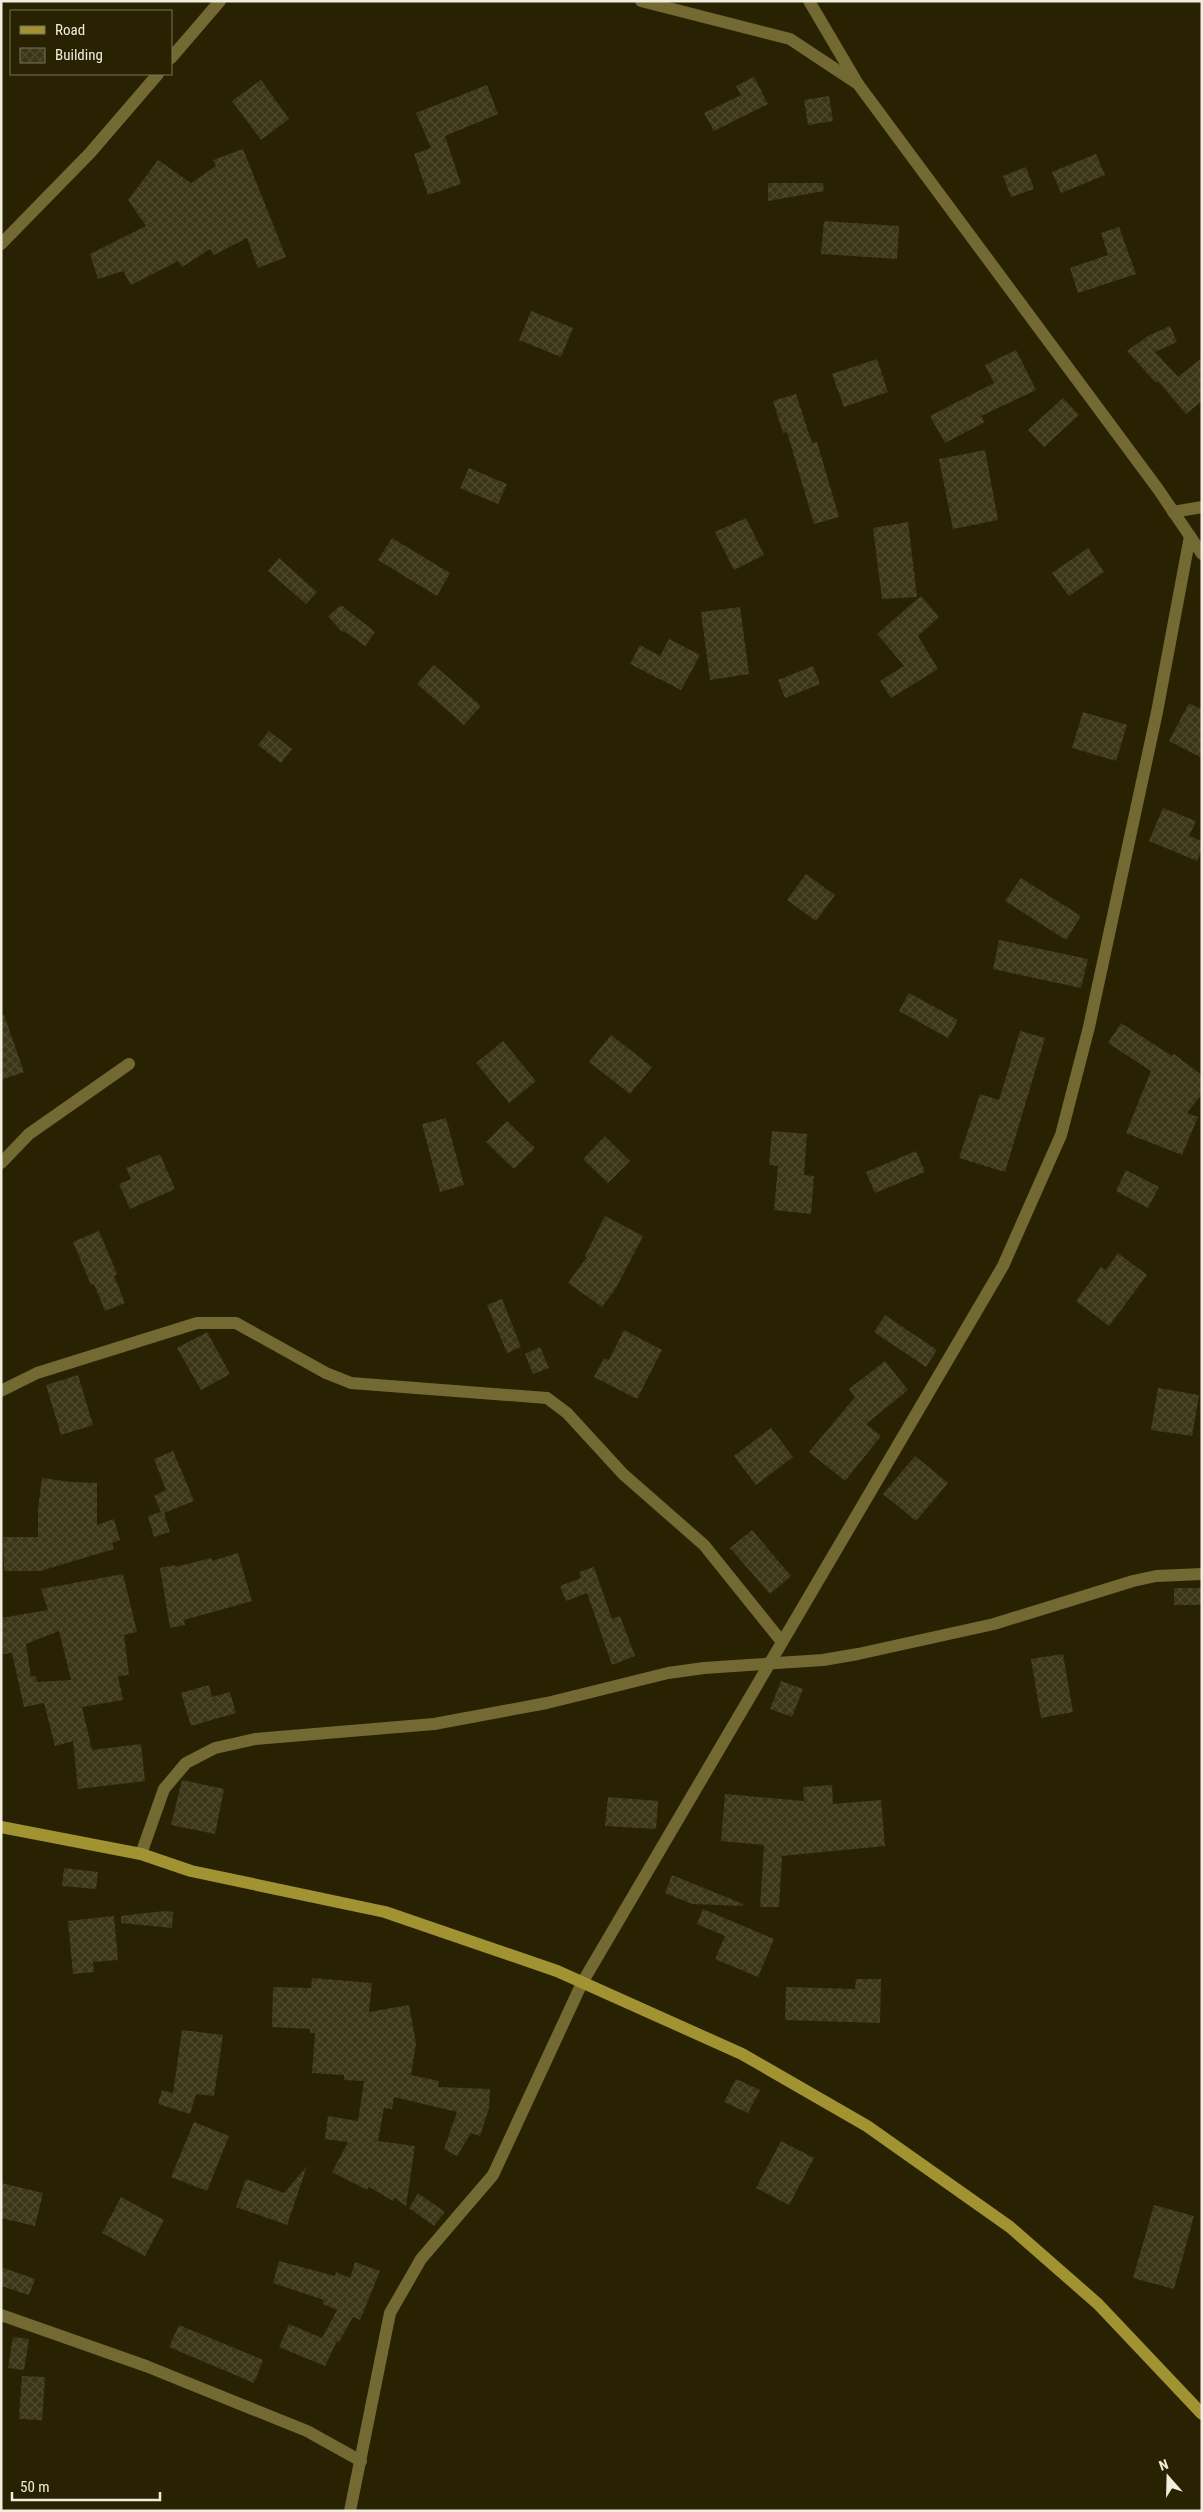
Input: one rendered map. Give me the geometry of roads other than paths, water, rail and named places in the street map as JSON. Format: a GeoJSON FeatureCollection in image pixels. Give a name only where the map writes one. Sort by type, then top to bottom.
{"type":"FeatureCollection","features":[{"type":"Feature","properties":{"kind":"main road"},"geometry":{"type":"LineString","coordinates":[[1,1827],[141,1854],[191,1871],[386,1912],[557,1971],[742,2054],[875,2131],[1018,2233],[1098,2304],[1172,2379],[1202,2414]]}},
{"type":"Feature","properties":{"kind":"street"},"geometry":{"type":"LineString","coordinates":[[172,57],[220,1]]}},
{"type":"Feature","properties":{"kind":"street"},"geometry":{"type":"LineString","coordinates":[[641,1],[790,39],[858,84]]}},
{"type":"Feature","properties":{"kind":"street"},"geometry":{"type":"LineString","coordinates":[[809,1],[858,84],[1174,512],[1202,554]]}},
{"type":"Feature","properties":{"kind":"street"},"geometry":{"type":"LineString","coordinates":[[1,244],[90,153],[157,75]]}},
{"type":"Feature","properties":{"kind":"street"},"geometry":{"type":"LineString","coordinates":[[1174,512],[1202,507]]}},
{"type":"Feature","properties":{"kind":"street"},"geometry":{"type":"LineString","coordinates":[[350,2511],[390,2313],[421,2259],[493,2175],[582,1983],[1003,1266],[1061,1135],[1090,1027],[1143,779],[1190,536]]}},
{"type":"Feature","properties":{"kind":"street"},"geometry":{"type":"LineString","coordinates":[[1,1163],[29,1134],[129,1064]]}},
{"type":"Feature","properties":{"kind":"street"},"geometry":{"type":"LineString","coordinates":[[1,1391],[36,1373],[197,1323],[218,1321],[236,1323],[326,1373],[351,1383],[547,1398],[567,1413],[623,1474],[704,1545],[782,1642]]}},
{"type":"Feature","properties":{"kind":"street"},"geometry":{"type":"LineString","coordinates":[[141,1854],[164,1789],[186,1763],[216,1748],[255,1739],[434,1724],[547,1703],[668,1673],[770,1662],[823,1660],[858,1654],[994,1624],[1133,1581],[1156,1576],[1202,1574]]}},
{"type":"Feature","properties":{"kind":"street"},"geometry":{"type":"LineString","coordinates":[[1,2315],[146,2366],[307,2431],[360,2461]]}}]}
